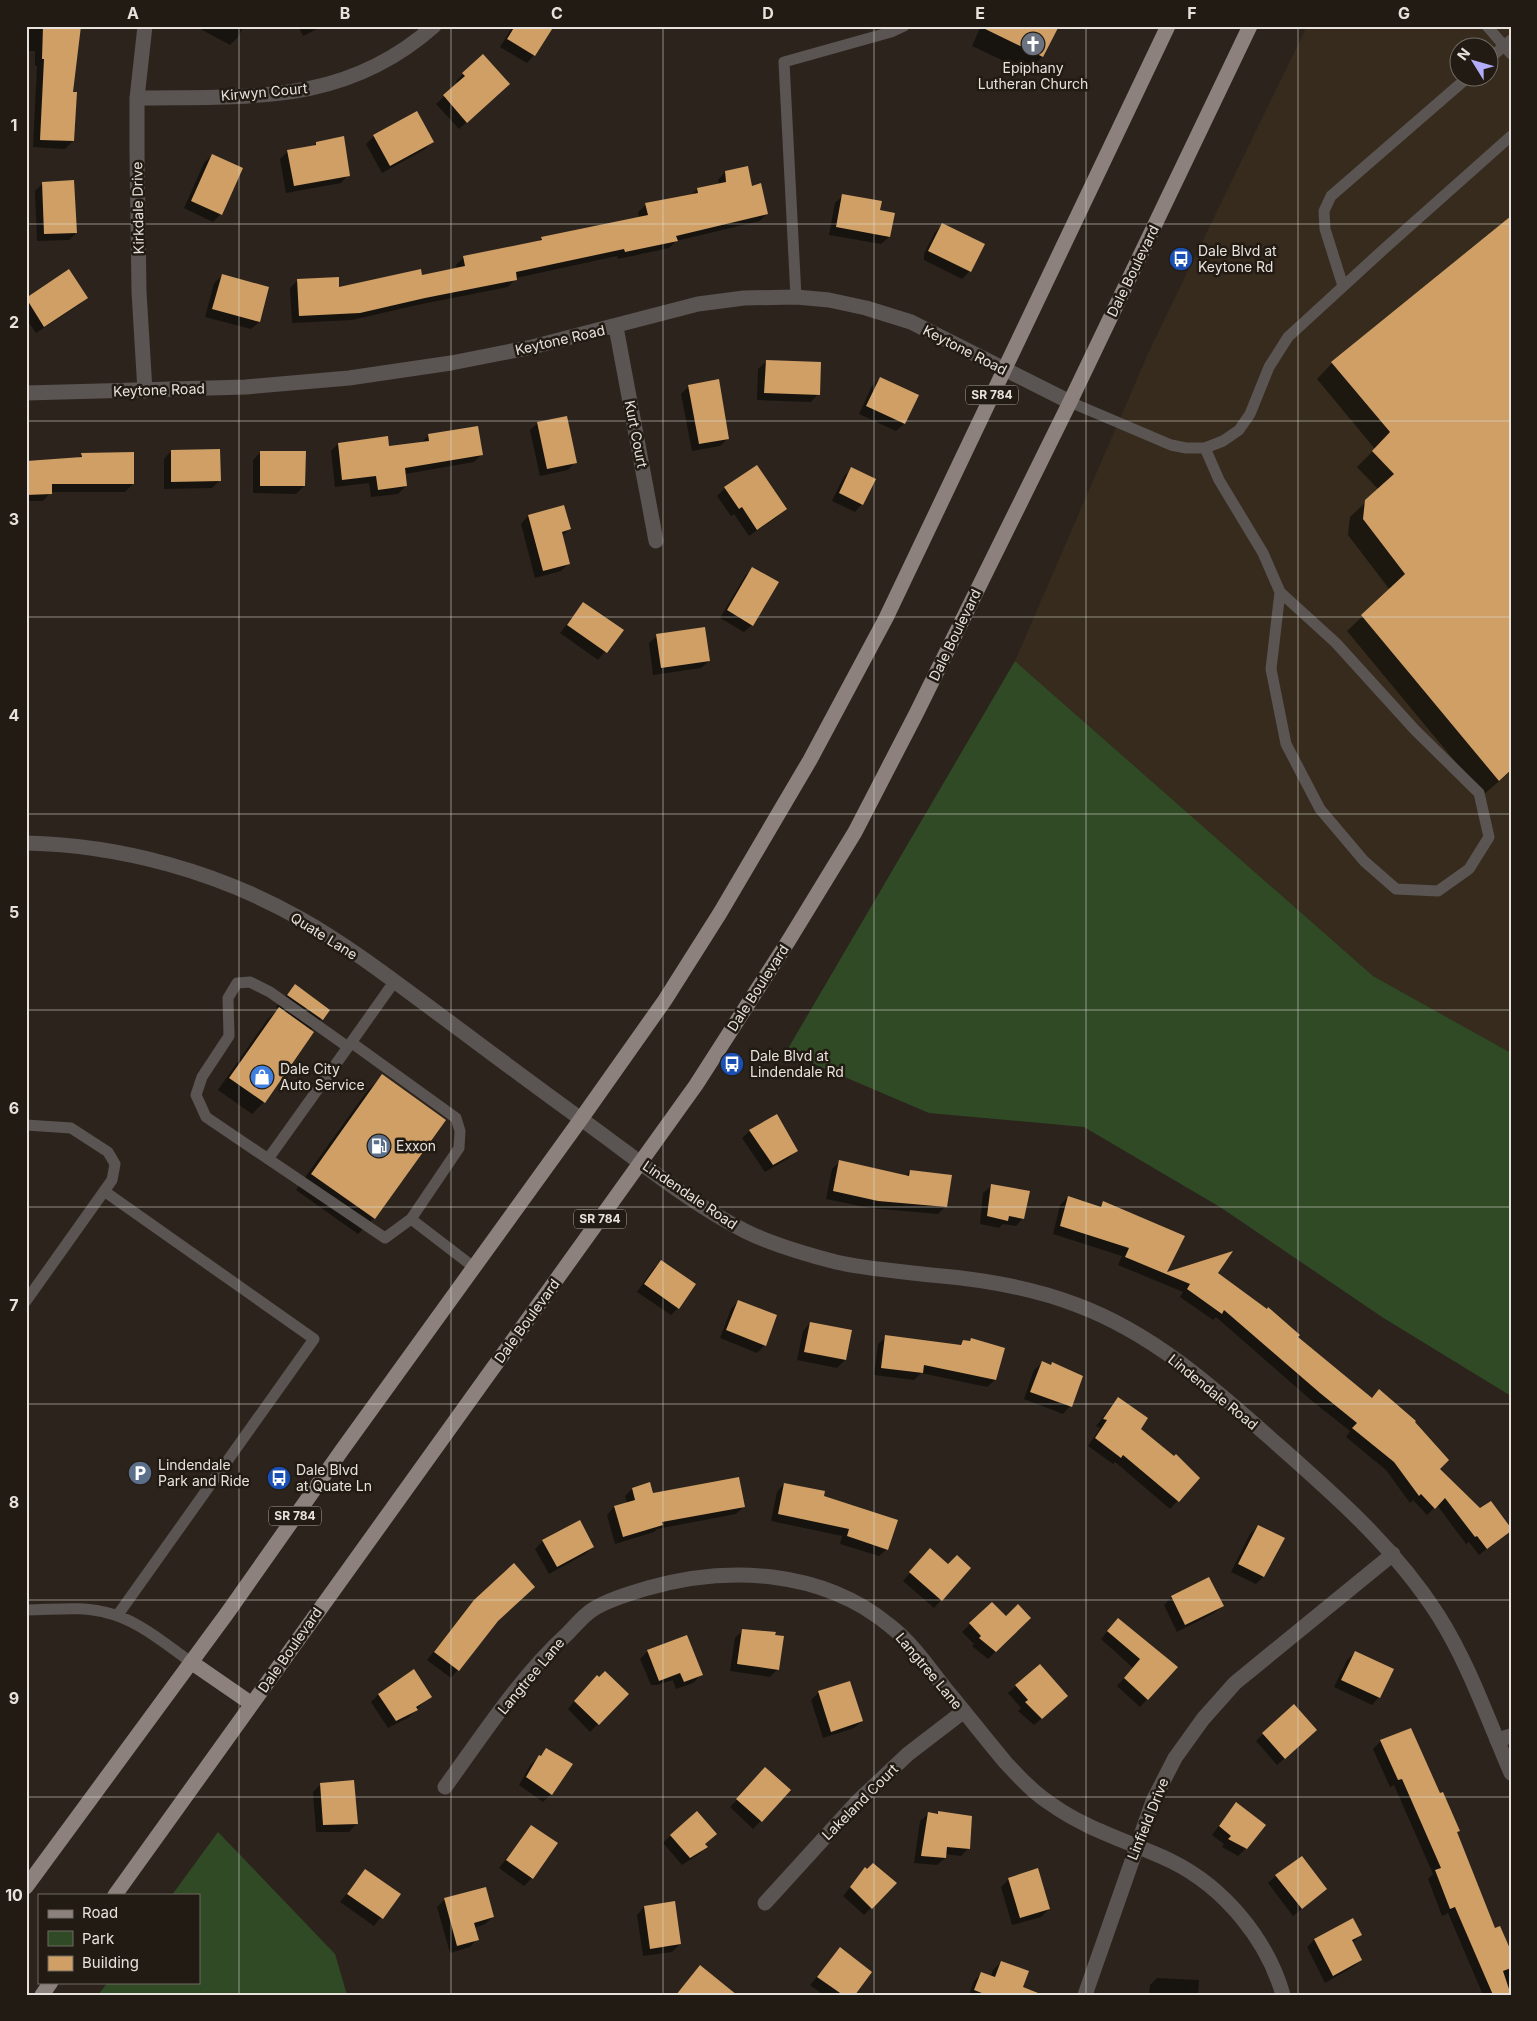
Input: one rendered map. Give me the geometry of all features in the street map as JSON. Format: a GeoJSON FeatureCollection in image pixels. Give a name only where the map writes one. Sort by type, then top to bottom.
{"type":"FeatureCollection","features":[{"type":"Feature","properties":{"kind":"main road","name":"SR 784"},"geometry":{"type":"LineString","coordinates":[[26,1887],[191,1662],[581,1120],[665,1000],[715,921],[810,760],[886,618],[1168,26]]}},
{"type":"Feature","properties":{"kind":"main road","name":"Dale Boulevard"},"geometry":{"type":"LineString","coordinates":[[116,1894],[696,1085],[789,940],[855,832],[921,705],[1070,402],[1250,26]]}},
{"type":"Feature","properties":{"kind":"main road"},"geometry":{"type":"LineString","coordinates":[[191,1662],[252,1704]]}},
{"type":"Feature","properties":{"kind":"main road"},"geometry":{"type":"LineString","coordinates":[[42,1995],[50,1984]]}},
{"type":"Feature","properties":{"kind":"street","name":"Kirkdale Drive"},"geometry":{"type":"LineString","coordinates":[[145,26],[137,98],[139,292],[145,391]]}},
{"type":"Feature","properties":{"kind":"street","name":"Kirwyn Court"},"geometry":{"type":"LineString","coordinates":[[137,98],[266,95],[306,90],[346,80],[383,64],[404,52],[434,26]]}},
{"type":"Feature","properties":{"kind":"street","name":"Keytone Road"},"geometry":{"type":"LineString","coordinates":[[26,393],[246,387],[349,378],[460,361],[532,347],[616,327],[698,304],[744,298],[796,297],[829,300],[866,308],[911,322],[1070,402]]}},
{"type":"Feature","properties":{"kind":"street","name":"Kurt Court"},"geometry":{"type":"LineString","coordinates":[[616,327],[656,540]]}},
{"type":"Feature","properties":{"kind":"street","name":"Quate Lane"},"geometry":{"type":"LineString","coordinates":[[26,843],[49,843],[123,852],[184,869],[227,885],[301,919],[394,982],[581,1120]]}},
{"type":"Feature","properties":{"kind":"street","name":"Lindendale Road"},"geometry":{"type":"LineString","coordinates":[[581,1120],[706,1209],[746,1231],[788,1248],[837,1262],[889,1271],[989,1282],[1034,1292],[1078,1305],[1121,1326],[1171,1356],[1209,1384],[1351,1510],[1393,1554],[1438,1616],[1464,1663],[1504,1738],[1511,1773]]}},
{"type":"Feature","properties":{"kind":"street","name":"Linfield Drive"},"geometry":{"type":"LineString","coordinates":[[1085,1995],[1153,1801],[1175,1758],[1203,1719],[1235,1683],[1393,1554]]}},
{"type":"Feature","properties":{"kind":"street","name":"Langtree Lane"},"geometry":{"type":"LineString","coordinates":[[445,1787],[516,1691],[552,1648],[592,1610],[631,1593],[671,1582],[696,1578],[746,1575],[788,1579],[817,1586],[849,1598],[890,1625],[915,1649],[1022,1780],[1051,1804],[1083,1824],[1172,1862],[1190,1872],[1214,1890],[1240,1915],[1261,1944],[1278,1976],[1283,1995]]}},
{"type":"Feature","properties":{"kind":"street","name":"Lakeland Court"},"geometry":{"type":"LineString","coordinates":[[765,1903],[857,1802],[908,1754],[964,1711]]}},
{"type":"Feature","properties":{"kind":"lane"},"geometry":{"type":"LineString","coordinates":[[796,297],[784,62],[891,32],[904,26]]}},
{"type":"Feature","properties":{"kind":"lane"},"geometry":{"type":"LineString","coordinates":[[1487,26],[1508,47]]}},
{"type":"Feature","properties":{"kind":"lane"},"geometry":{"type":"LineString","coordinates":[[1343,286],[1325,229],[1324,211],[1331,196],[1456,88]]}},
{"type":"Feature","properties":{"kind":"lane"},"geometry":{"type":"LineString","coordinates":[[1070,402],[1171,445],[1186,448],[1205,448],[1223,441],[1239,430],[1250,414],[1269,367],[1288,337],[1511,136]]}},
{"type":"Feature","properties":{"kind":"lane"},"geometry":{"type":"LineString","coordinates":[[1205,448],[1219,480],[1263,553],[1280,592],[1336,643],[1415,730],[1479,793],[1489,837],[1469,869],[1438,891],[1396,889],[1364,861],[1320,809],[1286,744],[1271,669],[1280,592]]}},
{"type":"Feature","properties":{"kind":"lane"},"geometry":{"type":"LineString","coordinates":[[237,982],[250,982],[270,992],[350,1045],[456,1118],[460,1131],[459,1148],[411,1219],[385,1238],[268,1159],[206,1117],[196,1095],[202,1077],[229,1036],[228,998],[237,982]]}},
{"type":"Feature","properties":{"kind":"lane"},"geometry":{"type":"LineString","coordinates":[[268,1159],[394,982]]}},
{"type":"Feature","properties":{"kind":"lane"},"geometry":{"type":"LineString","coordinates":[[26,1125],[71,1128],[108,1152],[115,1164],[112,1180],[26,1301]]}},
{"type":"Feature","properties":{"kind":"lane"},"geometry":{"type":"LineString","coordinates":[[104,1191],[314,1339],[117,1616]]}},
{"type":"Feature","properties":{"kind":"lane"},"geometry":{"type":"LineString","coordinates":[[411,1219],[475,1268]]}},
{"type":"Feature","properties":{"kind":"lane"},"geometry":{"type":"LineString","coordinates":[[26,1610],[76,1609],[102,1611],[132,1622],[191,1662]]}},
{"type":"Feature","properties":{"kind":"shaded area"},"geometry":{"type":"Polygon","coordinates":[[[1307,26],[1511,26],[1511,1053],[1373,976],[1015,661],[1151,347],[1307,26]]]}},
{"type":"Feature","properties":{"kind":"green space"},"geometry":{"type":"Polygon","coordinates":[[[1015,661],[1373,976],[1511,1053],[1511,1396],[1382,1317],[1220,1207],[1084,1127],[929,1113],[786,1052],[1015,661]]]}},
{"type":"Feature","properties":{"kind":"green space"},"geometry":{"type":"Polygon","coordinates":[[[218,1832],[335,1954],[347,1995],[98,1995],[106,1984],[200,1984],[200,1894],[173,1894],[218,1832]]]}},
{"type":"Feature","properties":{"kind":"building"},"geometry":{"type":"Polygon","coordinates":[[[43,26],[81,26],[73,92],[77,92],[74,141],[40,140],[44,59],[42,59],[43,26]]]}},
{"type":"Feature","properties":{"kind":"building"},"geometry":{"type":"Polygon","coordinates":[[[515,26],[554,26],[535,56],[507,39],[515,26]]]}},
{"type":"Feature","properties":{"kind":"building","name":"Epiphany Lutheran Church"},"geometry":{"type":"Polygon","coordinates":[[[979,26],[1059,26],[1043,57],[979,26]]]}},
{"type":"Feature","properties":{"kind":"building"},"geometry":{"type":"Polygon","coordinates":[[[483,54],[510,84],[467,123],[443,95],[465,76],[462,73],[483,54]]]}},
{"type":"Feature","properties":{"kind":"building"},"geometry":{"type":"Polygon","coordinates":[[[417,111],[434,142],[390,166],[373,135],[417,111]]]}},
{"type":"Feature","properties":{"kind":"building"},"geometry":{"type":"Polygon","coordinates":[[[344,136],[350,176],[294,186],[287,150],[316,145],[316,142],[344,136]]]}},
{"type":"Feature","properties":{"kind":"building"},"geometry":{"type":"Polygon","coordinates":[[[212,154],[243,168],[222,215],[191,201],[212,154]]]}},
{"type":"Feature","properties":{"kind":"building"},"geometry":{"type":"Polygon","coordinates":[[[748,166],[752,186],[761,183],[768,214],[676,236],[678,241],[625,252],[624,249],[516,272],[517,280],[360,313],[299,316],[297,279],[339,277],[339,287],[421,269],[422,275],[465,266],[463,256],[542,240],[541,237],[648,215],[645,203],[698,193],[697,188],[726,182],[725,171],[748,166]]]}},
{"type":"Feature","properties":{"kind":"building"},"geometry":{"type":"Polygon","coordinates":[[[74,180],[77,233],[44,234],[42,182],[74,180]]]}},
{"type":"Feature","properties":{"kind":"building"},"geometry":{"type":"Polygon","coordinates":[[[842,194],[882,201],[880,210],[895,213],[890,237],[836,227],[842,194]]]}},
{"type":"Feature","properties":{"kind":"building"},"geometry":{"type":"Polygon","coordinates":[[[1511,216],[1511,770],[1499,781],[1361,615],[1405,574],[1363,519],[1365,500],[1394,474],[1372,451],[1390,432],[1331,362],[1511,216]]]}},
{"type":"Feature","properties":{"kind":"building"},"geometry":{"type":"Polygon","coordinates":[[[942,223],[985,244],[971,272],[928,251],[942,223]]]}},
{"type":"Feature","properties":{"kind":"building"},"geometry":{"type":"Polygon","coordinates":[[[69,269],[88,298],[44,327],[26,298],[69,269]]]}},
{"type":"Feature","properties":{"kind":"building"},"geometry":{"type":"Polygon","coordinates":[[[222,274],[269,287],[260,322],[212,309],[222,274]]]}},
{"type":"Feature","properties":{"kind":"building"},"geometry":{"type":"Polygon","coordinates":[[[766,360],[821,362],[820,395],[764,393],[766,360]]]}},
{"type":"Feature","properties":{"kind":"building"},"geometry":{"type":"Polygon","coordinates":[[[880,377],[919,395],[905,424],[866,406],[880,377]]]}},
{"type":"Feature","properties":{"kind":"building"},"geometry":{"type":"Polygon","coordinates":[[[719,379],[729,439],[699,444],[688,385],[719,379]]]}},
{"type":"Feature","properties":{"kind":"building"},"geometry":{"type":"Polygon","coordinates":[[[567,416],[577,463],[547,469],[537,422],[567,416]]]}},
{"type":"Feature","properties":{"kind":"building"},"geometry":{"type":"Polygon","coordinates":[[[478,426],[483,455],[405,468],[407,486],[378,490],[376,476],[342,480],[338,443],[388,436],[389,446],[429,441],[428,434],[478,426]]]}},
{"type":"Feature","properties":{"kind":"building"},"geometry":{"type":"Polygon","coordinates":[[[220,449],[221,481],[171,482],[171,450],[220,449]]]}},
{"type":"Feature","properties":{"kind":"building"},"geometry":{"type":"Polygon","coordinates":[[[260,451],[306,451],[305,486],[260,486],[260,451]]]}},
{"type":"Feature","properties":{"kind":"building"},"geometry":{"type":"Polygon","coordinates":[[[134,452],[134,484],[52,484],[52,494],[26,495],[26,461],[82,457],[81,453],[134,452]]]}},
{"type":"Feature","properties":{"kind":"building"},"geometry":{"type":"Polygon","coordinates":[[[757,465],[787,509],[757,530],[742,507],[739,509],[724,487],[757,465]]]}},
{"type":"Feature","properties":{"kind":"building"},"geometry":{"type":"Polygon","coordinates":[[[851,467],[876,479],[863,505],[839,493],[851,467]]]}},
{"type":"Feature","properties":{"kind":"building"},"geometry":{"type":"Polygon","coordinates":[[[564,505],[571,529],[562,532],[570,564],[543,571],[528,515],[564,505]]]}},
{"type":"Feature","properties":{"kind":"building"},"geometry":{"type":"Polygon","coordinates":[[[752,567],[779,582],[753,626],[727,610],[752,567]]]}},
{"type":"Feature","properties":{"kind":"building"},"geometry":{"type":"Polygon","coordinates":[[[583,602],[624,630],[607,653],[567,625],[583,602]]]}},
{"type":"Feature","properties":{"kind":"building"},"geometry":{"type":"Polygon","coordinates":[[[705,627],[710,661],[661,668],[656,634],[705,627]]]}},
{"type":"Feature","properties":{"kind":"building"},"geometry":{"type":"Polygon","coordinates":[[[295,984],[330,1010],[323,1020],[287,995],[295,984]]]}},
{"type":"Feature","properties":{"kind":"building"},"geometry":{"type":"Polygon","coordinates":[[[279,1007],[314,1032],[265,1103],[229,1078],[279,1007]]]}},
{"type":"Feature","properties":{"kind":"building","name":"Exxon"},"geometry":{"type":"Polygon","coordinates":[[[382,1074],[446,1120],[375,1219],[311,1174],[382,1074]]]}},
{"type":"Feature","properties":{"kind":"building"},"geometry":{"type":"Polygon","coordinates":[[[777,1114],[798,1151],[773,1165],[749,1130],[777,1114]]]}},
{"type":"Feature","properties":{"kind":"building"},"geometry":{"type":"Polygon","coordinates":[[[839,1160],[909,1176],[910,1170],[952,1175],[947,1207],[878,1201],[833,1191],[839,1160]]]}},
{"type":"Feature","properties":{"kind":"building"},"geometry":{"type":"Polygon","coordinates":[[[991,1184],[1030,1191],[1024,1219],[1009,1216],[1008,1221],[987,1216],[991,1184]]]}},
{"type":"Feature","properties":{"kind":"building"},"geometry":{"type":"Polygon","coordinates":[[[1068,1196],[1101,1207],[1103,1201],[1185,1236],[1167,1272],[1233,1251],[1218,1273],[1267,1309],[1268,1307],[1300,1335],[1298,1337],[1372,1398],[1379,1389],[1416,1421],[1449,1460],[1440,1469],[1480,1508],[1491,1501],[1511,1528],[1511,1531],[1487,1549],[1477,1536],[1475,1537],[1445,1498],[1435,1509],[1421,1494],[1419,1496],[1394,1462],[1352,1428],[1357,1423],[1224,1310],[1222,1314],[1187,1289],[1190,1284],[1125,1257],[1129,1248],[1060,1226],[1068,1196]]]}},
{"type":"Feature","properties":{"kind":"building"},"geometry":{"type":"Polygon","coordinates":[[[661,1260],[696,1284],[679,1309],[644,1284],[661,1260]]]}},
{"type":"Feature","properties":{"kind":"building"},"geometry":{"type":"Polygon","coordinates":[[[738,1300],[777,1315],[766,1346],[726,1330],[738,1300]]]}},
{"type":"Feature","properties":{"kind":"building"},"geometry":{"type":"Polygon","coordinates":[[[810,1322],[852,1330],[846,1360],[804,1352],[810,1322]]]}},
{"type":"Feature","properties":{"kind":"building"},"geometry":{"type":"Polygon","coordinates":[[[885,1335],[961,1345],[963,1340],[970,1341],[971,1338],[1005,1348],[996,1380],[924,1365],[923,1373],[881,1368],[885,1335]]]}},
{"type":"Feature","properties":{"kind":"building"},"geometry":{"type":"Polygon","coordinates":[[[1042,1361],[1051,1365],[1052,1362],[1083,1376],[1072,1407],[1030,1392],[1042,1361]]]}},
{"type":"Feature","properties":{"kind":"building"},"geometry":{"type":"Polygon","coordinates":[[[1118,1397],[1148,1418],[1141,1429],[1174,1456],[1176,1454],[1200,1478],[1179,1502],[1123,1455],[1121,1458],[1095,1438],[1107,1420],[1103,1419],[1118,1397]]]}},
{"type":"Feature","properties":{"kind":"building"},"geometry":{"type":"Polygon","coordinates":[[[739,1477],[745,1507],[662,1522],[663,1525],[623,1537],[614,1506],[635,1500],[632,1488],[650,1482],[653,1493],[739,1477]]]}},
{"type":"Feature","properties":{"kind":"building"},"geometry":{"type":"Polygon","coordinates":[[[784,1483],[825,1491],[824,1496],[898,1520],[888,1550],[847,1536],[849,1529],[778,1514],[784,1483]]]}},
{"type":"Feature","properties":{"kind":"building"},"geometry":{"type":"Polygon","coordinates":[[[580,1520],[594,1547],[557,1567],[542,1540],[580,1520]]]}},
{"type":"Feature","properties":{"kind":"building"},"geometry":{"type":"Polygon","coordinates":[[[1258,1525],[1285,1538],[1264,1577],[1238,1564],[1258,1525]]]}},
{"type":"Feature","properties":{"kind":"building"},"geometry":{"type":"Polygon","coordinates":[[[930,1548],[948,1564],[957,1555],[971,1568],[942,1601],[909,1572],[930,1548]]]}},
{"type":"Feature","properties":{"kind":"building"},"geometry":{"type":"Polygon","coordinates":[[[514,1563],[535,1587],[498,1621],[459,1671],[434,1652],[474,1600],[514,1563]]]}},
{"type":"Feature","properties":{"kind":"building"},"geometry":{"type":"Polygon","coordinates":[[[1209,1577],[1224,1606],[1185,1625],[1171,1596],[1209,1577]]]}},
{"type":"Feature","properties":{"kind":"building"},"geometry":{"type":"Polygon","coordinates":[[[992,1602],[1006,1616],[1018,1604],[1031,1618],[996,1652],[979,1638],[981,1636],[969,1623],[992,1602]]]}},
{"type":"Feature","properties":{"kind":"building"},"geometry":{"type":"Polygon","coordinates":[[[1118,1618],[1178,1667],[1148,1700],[1124,1678],[1140,1659],[1107,1631],[1118,1618]]]}},
{"type":"Feature","properties":{"kind":"building"},"geometry":{"type":"Polygon","coordinates":[[[742,1629],[776,1632],[775,1635],[784,1636],[779,1670],[737,1664],[742,1629]]]}},
{"type":"Feature","properties":{"kind":"building"},"geometry":{"type":"Polygon","coordinates":[[[687,1635],[703,1675],[684,1682],[680,1673],[659,1681],[647,1650],[687,1635]]]}},
{"type":"Feature","properties":{"kind":"building"},"geometry":{"type":"Polygon","coordinates":[[[1355,1651],[1394,1669],[1380,1698],[1341,1680],[1355,1651]]]}},
{"type":"Feature","properties":{"kind":"building"},"geometry":{"type":"Polygon","coordinates":[[[1040,1664],[1068,1696],[1042,1719],[1025,1702],[1028,1700],[1015,1685],[1040,1664]]]}},
{"type":"Feature","properties":{"kind":"building"},"geometry":{"type":"Polygon","coordinates":[[[414,1669],[432,1697],[416,1707],[418,1710],[396,1721],[378,1694],[414,1669]]]}},
{"type":"Feature","properties":{"kind":"building"},"geometry":{"type":"Polygon","coordinates":[[[605,1671],[629,1694],[599,1725],[574,1701],[597,1675],[599,1677],[605,1671]]]}},
{"type":"Feature","properties":{"kind":"building"},"geometry":{"type":"Polygon","coordinates":[[[850,1681],[863,1721],[831,1732],[818,1691],[850,1681]]]}},
{"type":"Feature","properties":{"kind":"building"},"geometry":{"type":"Polygon","coordinates":[[[1294,1704],[1317,1730],[1285,1759],[1262,1733],[1294,1704]]]}},
{"type":"Feature","properties":{"kind":"building"},"geometry":{"type":"Polygon","coordinates":[[[1411,1728],[1440,1793],[1443,1792],[1460,1831],[1457,1832],[1495,1928],[1500,1926],[1511,1951],[1511,1968],[1503,1971],[1511,1995],[1493,1995],[1455,1907],[1450,1909],[1435,1870],[1441,1868],[1402,1779],[1398,1780],[1380,1740],[1411,1728]]]}},
{"type":"Feature","properties":{"kind":"building"},"geometry":{"type":"Polygon","coordinates":[[[546,1748],[573,1764],[552,1795],[526,1777],[539,1755],[541,1756],[546,1748]]]}},
{"type":"Feature","properties":{"kind":"building"},"geometry":{"type":"Polygon","coordinates":[[[765,1767],[791,1790],[762,1822],[736,1799],[765,1767]]]}},
{"type":"Feature","properties":{"kind":"building"},"geometry":{"type":"Polygon","coordinates":[[[354,1780],[358,1824],[323,1825],[320,1783],[354,1780]]]}},
{"type":"Feature","properties":{"kind":"building"},"geometry":{"type":"Polygon","coordinates":[[[1236,1802],[1266,1825],[1247,1849],[1228,1839],[1231,1836],[1219,1826],[1236,1802]]]}},
{"type":"Feature","properties":{"kind":"building"},"geometry":{"type":"Polygon","coordinates":[[[697,1811],[717,1834],[705,1844],[708,1847],[690,1858],[670,1835],[697,1811]]]}},
{"type":"Feature","properties":{"kind":"building"},"geometry":{"type":"Polygon","coordinates":[[[938,1811],[972,1816],[970,1849],[947,1847],[946,1858],[921,1856],[928,1812],[938,1814],[938,1811]]]}},
{"type":"Feature","properties":{"kind":"building"},"geometry":{"type":"Polygon","coordinates":[[[531,1825],[558,1843],[533,1879],[506,1860],[531,1825]]]}},
{"type":"Feature","properties":{"kind":"building"},"geometry":{"type":"Polygon","coordinates":[[[1302,1856],[1327,1889],[1302,1909],[1275,1875],[1302,1856]]]}},
{"type":"Feature","properties":{"kind":"building"},"geometry":{"type":"Polygon","coordinates":[[[873,1863],[897,1883],[872,1909],[850,1887],[865,1867],[867,1869],[873,1863]]]}},
{"type":"Feature","properties":{"kind":"building"},"geometry":{"type":"Polygon","coordinates":[[[1038,1868],[1050,1909],[1020,1918],[1008,1878],[1038,1868]]]}},
{"type":"Feature","properties":{"kind":"building"},"geometry":{"type":"Polygon","coordinates":[[[365,1869],[401,1894],[383,1919],[347,1894],[365,1869]]]}},
{"type":"Feature","properties":{"kind":"building"},"geometry":{"type":"Polygon","coordinates":[[[486,1887],[494,1917],[474,1923],[479,1940],[457,1946],[444,1898],[486,1887]]]}},
{"type":"Feature","properties":{"kind":"building"},"geometry":{"type":"Polygon","coordinates":[[[675,1901],[681,1944],[650,1949],[644,1906],[675,1901]]]}},
{"type":"Feature","properties":{"kind":"building"},"geometry":{"type":"Polygon","coordinates":[[[1353,1918],[1362,1935],[1352,1940],[1362,1960],[1333,1976],[1314,1939],[1353,1918]]]}},
{"type":"Feature","properties":{"kind":"building"},"geometry":{"type":"Polygon","coordinates":[[[840,1947],[872,1972],[855,1995],[843,1995],[817,1977],[840,1947]]]}},
{"type":"Feature","properties":{"kind":"building"},"geometry":{"type":"Polygon","coordinates":[[[1001,1961],[1029,1971],[1023,1987],[1038,1993],[1038,1995],[987,1995],[974,1990],[981,1972],[995,1977],[1001,1961]]]}},
{"type":"Feature","properties":{"kind":"building"},"geometry":{"type":"Polygon","coordinates":[[[700,1965],[737,1995],[676,1995],[700,1965]]]}},
{"type":"Feature","properties":{"kind":"place","name":"Epiphany Lutheran Church"},"geometry":{"type":"Point","coordinates":[1033,44]}},
{"type":"Feature","properties":{"kind":"place","name":"Dale Blvd at Keytone Rd"},"geometry":{"type":"Point","coordinates":[1181,259]}},
{"type":"Feature","properties":{"kind":"place","name":"Dale Blvd at Lindendale Rd"},"geometry":{"type":"Point","coordinates":[732,1064]}},
{"type":"Feature","properties":{"kind":"place","name":"Dale City Auto Service"},"geometry":{"type":"Point","coordinates":[262,1077]}},
{"type":"Feature","properties":{"kind":"place","name":"Exxon"},"geometry":{"type":"Point","coordinates":[379,1146]}},
{"type":"Feature","properties":{"kind":"place","name":"Lindendale Park and Ride"},"geometry":{"type":"Point","coordinates":[140,1473]}},
{"type":"Feature","properties":{"kind":"place","name":"Dale Blvd at Quate Ln"},"geometry":{"type":"Point","coordinates":[279,1478]}}]}
